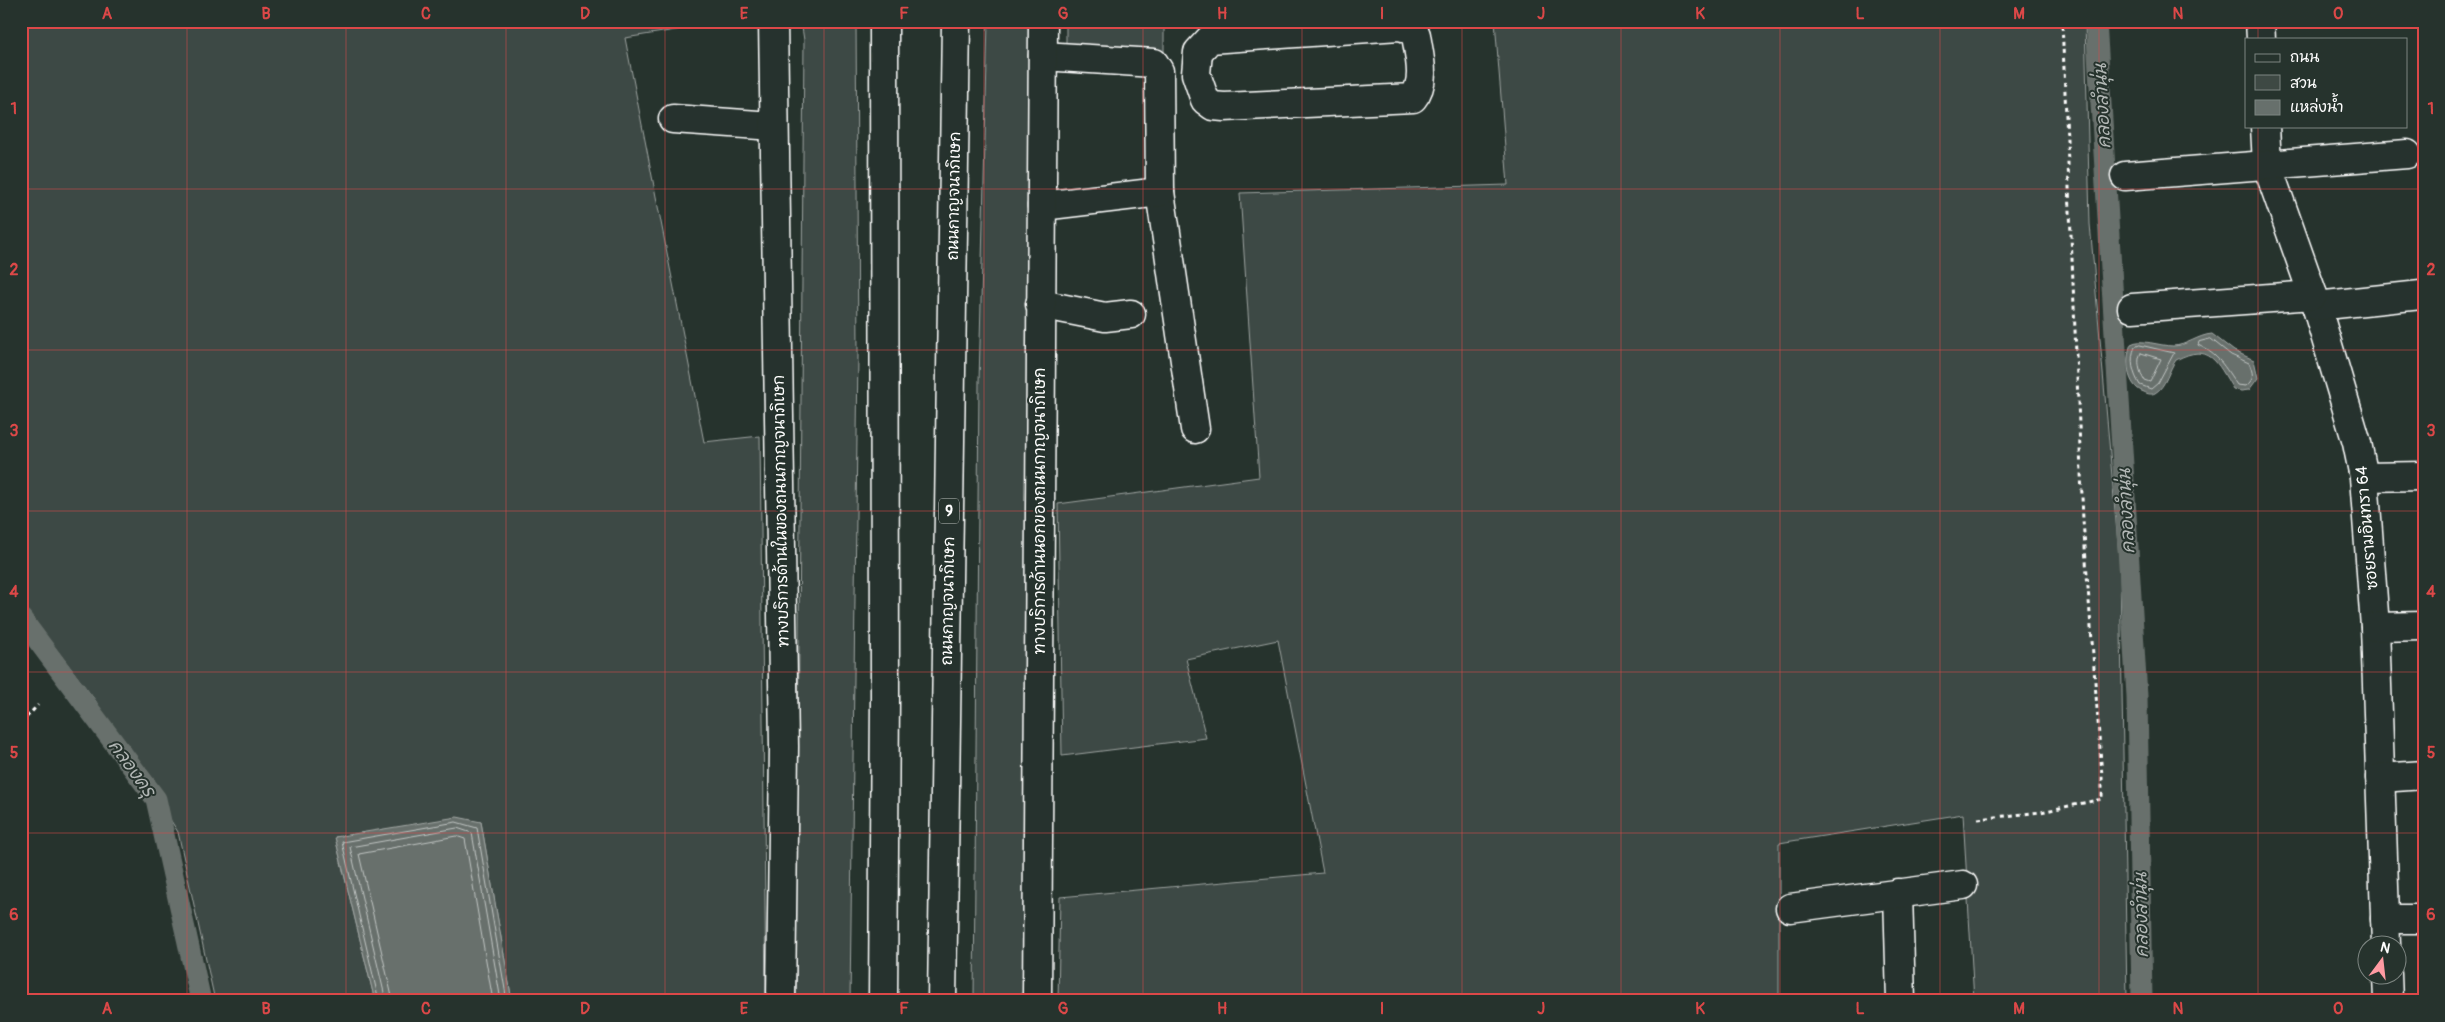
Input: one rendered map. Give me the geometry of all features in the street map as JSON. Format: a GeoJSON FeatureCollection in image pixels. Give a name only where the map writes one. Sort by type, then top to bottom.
{"type":"FeatureCollection","features":[{"type":"Feature","properties":{"kind":"main road","name":"ทางบริการด้านในของถนนกาญจนาภิเษก"},"geometry":{"type":"LineString","coordinates":[[773,21],[784,746],[781,1001]]}},
{"type":"Feature","properties":{"kind":"main road"},"geometry":{"type":"LineString","coordinates":[[882,1001],[885,696],[884,21]]}},
{"type":"Feature","properties":{"kind":"main road","name":"ถนนกาญจนาภิเษก"},"geometry":{"type":"LineString","coordinates":[[942,1001],[956,21]]}},
{"type":"Feature","properties":{"kind":"main road","name":"ทางบริการด้านนอกของถนนกาญจนาภิเษก"},"geometry":{"type":"LineString","coordinates":[[1037,1001],[1043,21]]}},
{"type":"Feature","properties":{"kind":"main road"},"geometry":{"type":"LineString","coordinates":[[2260,21],[2261,38]]}},
{"type":"Feature","properties":{"kind":"main road"},"geometry":{"type":"LineString","coordinates":[[1399,26],[1407,28],[1416,35],[1422,73],[1417,92],[1412,98],[1224,108],[1213,106],[1205,100],[1196,74],[1198,52],[1210,39],[1399,26]]}},
{"type":"Feature","properties":{"kind":"main road"},"geometry":{"type":"LineString","coordinates":[[1043,56],[1154,63],[1159,76],[1160,192],[1194,429]]}},
{"type":"Feature","properties":{"kind":"main road"},"geometry":{"type":"LineString","coordinates":[[1159,76],[1196,74]]}},
{"type":"Feature","properties":{"kind":"main road"},"geometry":{"type":"LineString","coordinates":[[673,119],[774,126]]}},
{"type":"Feature","properties":{"kind":"main road","name":"ซอยรามอินทรา 64"},"geometry":{"type":"LineString","coordinates":[[2265,128],[2267,165],[2315,301],[2357,443],[2364,477],[2375,627],[2385,932]]}},
{"type":"Feature","properties":{"kind":"main road"},"geometry":{"type":"LineString","coordinates":[[2125,176],[2406,154]]}},
{"type":"Feature","properties":{"kind":"main road"},"geometry":{"type":"LineString","coordinates":[[1042,206],[1160,192]]}},
{"type":"Feature","properties":{"kind":"main road"},"geometry":{"type":"LineString","coordinates":[[2132,308],[2421,295]]}},
{"type":"Feature","properties":{"kind":"main road"},"geometry":{"type":"LineString","coordinates":[[1040,304],[1106,317],[1131,314]]}},
{"type":"Feature","properties":{"kind":"main road"},"geometry":{"type":"LineString","coordinates":[[2364,477],[2424,476]]}},
{"type":"Feature","properties":{"kind":"main road"},"geometry":{"type":"LineString","coordinates":[[2375,627],[2424,626]]}},
{"type":"Feature","properties":{"kind":"main road"},"geometry":{"type":"LineString","coordinates":[[2380,778],[2424,775]]}},
{"type":"Feature","properties":{"kind":"main road"},"geometry":{"type":"LineString","coordinates":[[1790,908],[1963,885]]}},
{"type":"Feature","properties":{"kind":"main road"},"geometry":{"type":"LineString","coordinates":[[1898,894],[1901,1001]]}},
{"type":"Feature","properties":{"kind":"main road"},"geometry":{"type":"LineString","coordinates":[[2385,932],[2424,919]]}},
{"type":"Feature","properties":{"kind":"main road"},"geometry":{"type":"LineString","coordinates":[[2387,984],[2388,1001]]}},
{"type":"Feature","properties":{"kind":"path"},"geometry":{"type":"LineString","coordinates":[[1978,819],[2041,812],[2102,799],[2102,776],[2083,520],[2062,21]]}},
{"type":"Feature","properties":{"kind":"path"},"geometry":{"type":"LineString","coordinates":[[21,723],[38,705]]}},
{"type":"Feature","properties":{"kind":"green space"},"geometry":{"type":"Polygon","coordinates":[[[21,21],[733,21],[625,38],[704,442],[760,436],[766,1001],[512,1001],[481,822],[335,837],[375,1001],[215,1001],[178,832],[95,700],[21,603],[21,21]]]}},
{"type":"Feature","properties":{"kind":"green space"},"geometry":{"type":"Polygon","coordinates":[[[801,21],[856,21],[858,354],[850,1001],[796,1001],[804,40],[801,21]]]}},
{"type":"Feature","properties":{"kind":"green space"},"geometry":{"type":"Polygon","coordinates":[[[988,21],[1037,21],[1027,1001],[974,1001],[979,382],[988,21]]]}},
{"type":"Feature","properties":{"kind":"green space"},"geometry":{"type":"Polygon","coordinates":[[[1066,21],[1164,21],[1164,66],[1066,67],[1066,21]]]}},
{"type":"Feature","properties":{"kind":"green space"},"geometry":{"type":"Polygon","coordinates":[[[1495,21],[2085,21],[2090,224],[2120,568],[2127,1001],[1974,1001],[1963,814],[1779,843],[1779,1001],[1058,1001],[1060,897],[1323,873],[1278,640],[1186,659],[1206,738],[1062,756],[1058,504],[1259,477],[1240,193],[1508,185],[1495,21]]]}},
{"type":"Feature","properties":{"kind":"water"},"geometry":{"type":"Polygon","coordinates":[[[2212,334],[2234,351],[2254,360],[2258,378],[2249,390],[2233,389],[2217,363],[2205,354],[2197,353],[2176,360],[2162,387],[2155,393],[2151,394],[2138,389],[2130,378],[2128,357],[2131,344],[2140,342],[2178,346],[2212,334]]]}},
{"type":"Feature","properties":{"kind":"water"},"geometry":{"type":"Polygon","coordinates":[[[457,817],[481,822],[512,1001],[375,1001],[335,837],[457,817]]]}},
{"type":"Feature","properties":{"kind":"waterway","name":"คลองลำนุ่น"},"geometry":{"type":"LineString","coordinates":[[2096,21],[2137,696],[2142,1001]]}},
{"type":"Feature","properties":{"kind":"waterway","name":"คลองครุ"},"geometry":{"type":"LineString","coordinates":[[21,618],[156,799],[201,1001]]}}]}
